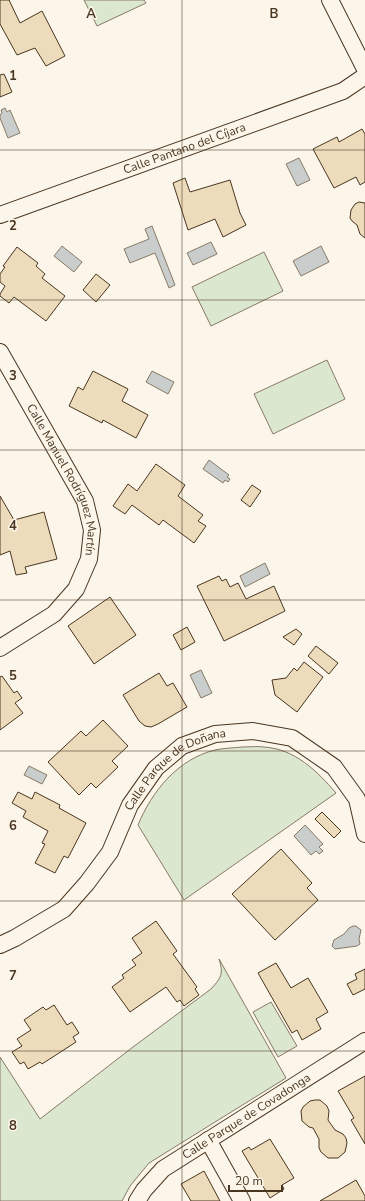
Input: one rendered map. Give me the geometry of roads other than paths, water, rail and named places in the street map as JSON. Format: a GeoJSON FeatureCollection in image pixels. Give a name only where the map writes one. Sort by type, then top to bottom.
{"type":"FeatureCollection","features":[{"type":"Feature","properties":{"kind":"street"},"geometry":{"type":"LineString","coordinates":[[330,0],[365,69]]}},
{"type":"Feature","properties":{"kind":"street","name":"Calle Pantano del Cíjara"},"geometry":{"type":"LineString","coordinates":[[0,215],[343,91],[365,76]]}},
{"type":"Feature","properties":{"kind":"street","name":"Calle Manuel Rodríguez Martín"},"geometry":{"type":"LineString","coordinates":[[0,352],[85,501],[92,530],[89,559],[76,590],[54,614],[0,648]]}},
{"type":"Feature","properties":{"kind":"street","name":"Calle Parque de Doñana"},"geometry":{"type":"LineString","coordinates":[[0,945],[15,938],[64,909],[87,883],[110,852],[130,804],[156,768],[182,746],[215,734],[253,731],[292,738],[334,767],[357,799],[365,834]]}},
{"type":"Feature","properties":{"kind":"street","name":"Calle Parque de Covadonga"},"geometry":{"type":"LineString","coordinates":[[137,1201],[144,1190],[163,1169],[365,1041]]}},
{"type":"Feature","properties":{"kind":"street"},"geometry":{"type":"LineString","coordinates":[[208,1140],[242,1201]]}}]}
